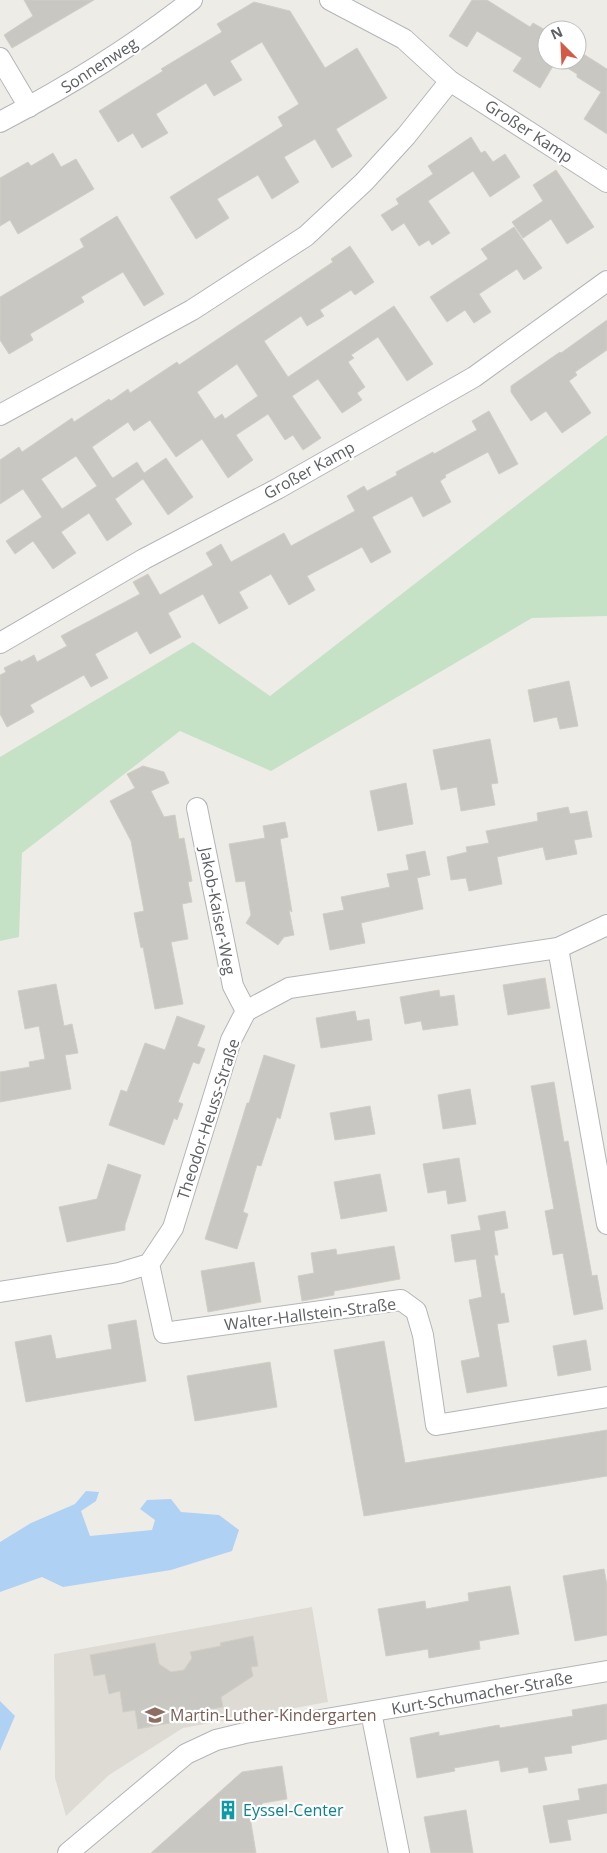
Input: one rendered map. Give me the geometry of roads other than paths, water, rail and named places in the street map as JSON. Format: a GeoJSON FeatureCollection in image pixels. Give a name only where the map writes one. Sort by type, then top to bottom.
{"type":"FeatureCollection","features":[{"type":"Feature","properties":{"kind":"street","name":"Sonnenweg"},"geometry":{"type":"LineString","coordinates":[[0,122],[52,95],[156,28],[192,0]]}},
{"type":"Feature","properties":{"kind":"street","name":"Großer Kamp"},"geometry":{"type":"LineString","coordinates":[[330,0],[404,39],[450,81],[607,182]]}},
{"type":"Feature","properties":{"kind":"street"},"geometry":{"type":"LineString","coordinates":[[0,58],[29,106]]}},
{"type":"Feature","properties":{"kind":"street"},"geometry":{"type":"LineString","coordinates":[[0,415],[192,310],[306,236],[364,182],[406,136],[450,81]]}},
{"type":"Feature","properties":{"kind":"street","name":"Großer Kamp"},"geometry":{"type":"LineString","coordinates":[[0,644],[144,559],[277,489],[474,377],[607,281]]}},
{"type":"Feature","properties":{"kind":"street","name":"Jakob-Kaiser-Weg"},"geometry":{"type":"LineString","coordinates":[[197,808],[233,986],[246,1011]]}},
{"type":"Feature","properties":{"kind":"street"},"geometry":{"type":"LineString","coordinates":[[246,1011],[289,988],[558,948],[607,925]]}},
{"type":"Feature","properties":{"kind":"street"},"geometry":{"type":"LineString","coordinates":[[558,948],[607,1224]]}},
{"type":"Feature","properties":{"kind":"street","name":"Theodor-Heuss-Straße"},"geometry":{"type":"LineString","coordinates":[[149,1264],[173,1228],[231,1040],[246,1011]]}},
{"type":"Feature","properties":{"kind":"street"},"geometry":{"type":"LineString","coordinates":[[0,1292],[119,1273],[149,1264]]}},
{"type":"Feature","properties":{"kind":"street","name":"Walter-Hallstein-Straße"},"geometry":{"type":"LineString","coordinates":[[149,1264],[164,1333],[401,1300],[416,1311],[423,1335],[436,1425],[607,1397]]}},
{"type":"Feature","properties":{"kind":"street","name":"Kurt-Schumacher-Straße"},"geometry":{"type":"LineString","coordinates":[[68,1853],[186,1754],[209,1743],[245,1733],[607,1671]]}},
{"type":"Feature","properties":{"kind":"street"},"geometry":{"type":"LineString","coordinates":[[370,1712],[399,1853]]}},
{"type":"Feature","properties":{"kind":"water"},"geometry":{"type":"Polygon","coordinates":[[[86,1491],[99,1492],[96,1501],[81,1511],[90,1536],[152,1530],[155,1520],[140,1509],[147,1500],[171,1499],[181,1512],[219,1515],[239,1530],[232,1551],[171,1570],[63,1587],[42,1577],[0,1592],[0,1542],[31,1523],[75,1504],[86,1491]]]}},
{"type":"Feature","properties":{"kind":"water"},"geometry":{"type":"Polygon","coordinates":[[[0,1701],[15,1716],[0,1751],[0,1701]]]}},
{"type":"Feature","properties":{"kind":"place","name":"Martin-Luther-Kindergarten"},"geometry":{"type":"Point","coordinates":[155,1715]}},
{"type":"Feature","properties":{"kind":"place","name":"Eyssel-Center"},"geometry":{"type":"Point","coordinates":[228,1810]}}]}
